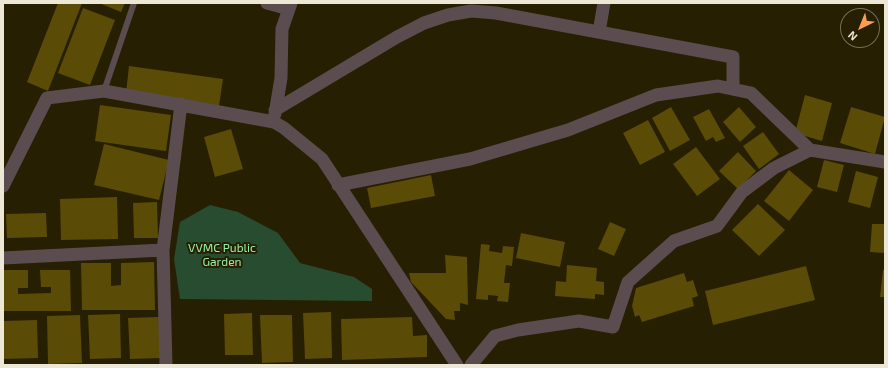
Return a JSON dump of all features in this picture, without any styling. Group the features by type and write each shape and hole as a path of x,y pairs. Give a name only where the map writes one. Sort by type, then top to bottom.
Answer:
{"street":[{"path":"267,3 290,6 282,29 281,78 275,116 284,128 322,160 457,365"},
{"path":"599,32 604,3"},
{"path":"3,186 47,98 104,91 181,104 275,116 397,37 424,23 448,15 471,11 496,13 733,58 733,89"},
{"path":"338,185 470,159 568,130 656,95 718,86 751,93 810,150 885,162"},
{"path":"166,365 163,250 181,104"},
{"path":"471,365 495,336 518,330 579,321 613,327 628,282 674,241 717,226 742,192 774,168 810,150"},
{"path":"3,258 163,250"}],"lane":[{"path":"104,91 134,3"}],"green space":[{"name":"VVMC Public Garden","path":"210,205 238,212 278,233 300,263 354,277 372,289 372,301 180,299 174,259 180,222"}],"building":[{"path":"58,3 82,3 48,91 27,82"},
{"path":"99,3 125,3 121,12"},
{"path":"83,8 115,20 90,85 58,73"},
{"path":"129,66 223,79 219,106 126,93"},
{"path":"805,95 832,103 822,141 795,133"},
{"path":"100,105 171,115 166,151 95,141"},
{"path":"671,107 690,140 670,151 652,118"},
{"path":"739,107 756,127 740,142 723,122"},
{"path":"851,107 885,117 875,154 840,143"},
{"path":"709,109 725,138 716,142 713,137 706,141 693,117"},
{"path":"648,120 665,152 640,165 623,133"},
{"path":"231,129 243,169 215,177 204,137"},
{"path":"763,132 779,154 759,169 743,146"},
{"path":"104,144 169,160 159,200 94,185"},
{"path":"696,147 720,179 697,196 673,164"},
{"path":"738,152 756,171 738,189 719,171"},
{"path":"824,160 844,165 837,192 817,187"},
{"path":"789,170 813,190 789,221 764,201"},
{"path":"856,171 878,177 870,208 848,202"},
{"path":"431,175 435,196 371,208 367,188"},
{"path":"117,197 118,239 61,240 60,199"},
{"path":"157,202 158,238 134,238 133,203"},
{"path":"758,204 785,230 759,256 732,230"},
{"path":"46,213 47,237 7,238 6,214"},
{"path":"610,222 626,229 614,256 598,249"},
{"path":"872,224 885,224 885,253 870,252"},
{"path":"521,233 565,242 560,267 516,258"},
{"path":"481,244 490,245 489,251 502,253 503,246 514,247 512,266 506,265 504,283 510,283 508,302 497,301 498,296 488,295 488,300 476,299"},
{"path":"445,255 467,257 468,305 460,303 460,311 454,311 455,320 446,319 411,282 409,273 446,273"},
{"path":"154,262 155,310 82,310 81,263 111,263 111,286 121,285 121,263"},
{"path":"567,265 597,268 596,281 604,282 604,295 595,294 595,299 555,296 556,281 566,282"},
{"path":"806,266 815,300 713,325 705,291"},
{"path":"3,270 28,270 28,288 18,288 18,294 51,293 51,287 41,287 40,270 70,270 71,311 3,311"},
{"path":"883,270 885,270 885,297 880,297"},
{"path":"684,273 687,282 693,280 698,296 692,298 694,306 642,322 639,315 635,317 632,306 636,288"},
{"path":"331,312 332,358 305,359 303,313"},
{"path":"252,313 253,355 225,355 224,314"},
{"path":"120,314 121,358 90,359 88,315"},
{"path":"80,315 82,363 48,364 47,316"},
{"path":"260,315 292,315 293,362 262,363"},
{"path":"159,317 161,358 130,359 128,318"},
{"path":"412,317 413,336 427,335 427,357 342,360 341,319"},
{"path":"37,320 38,358 3,359 3,321"}]}
